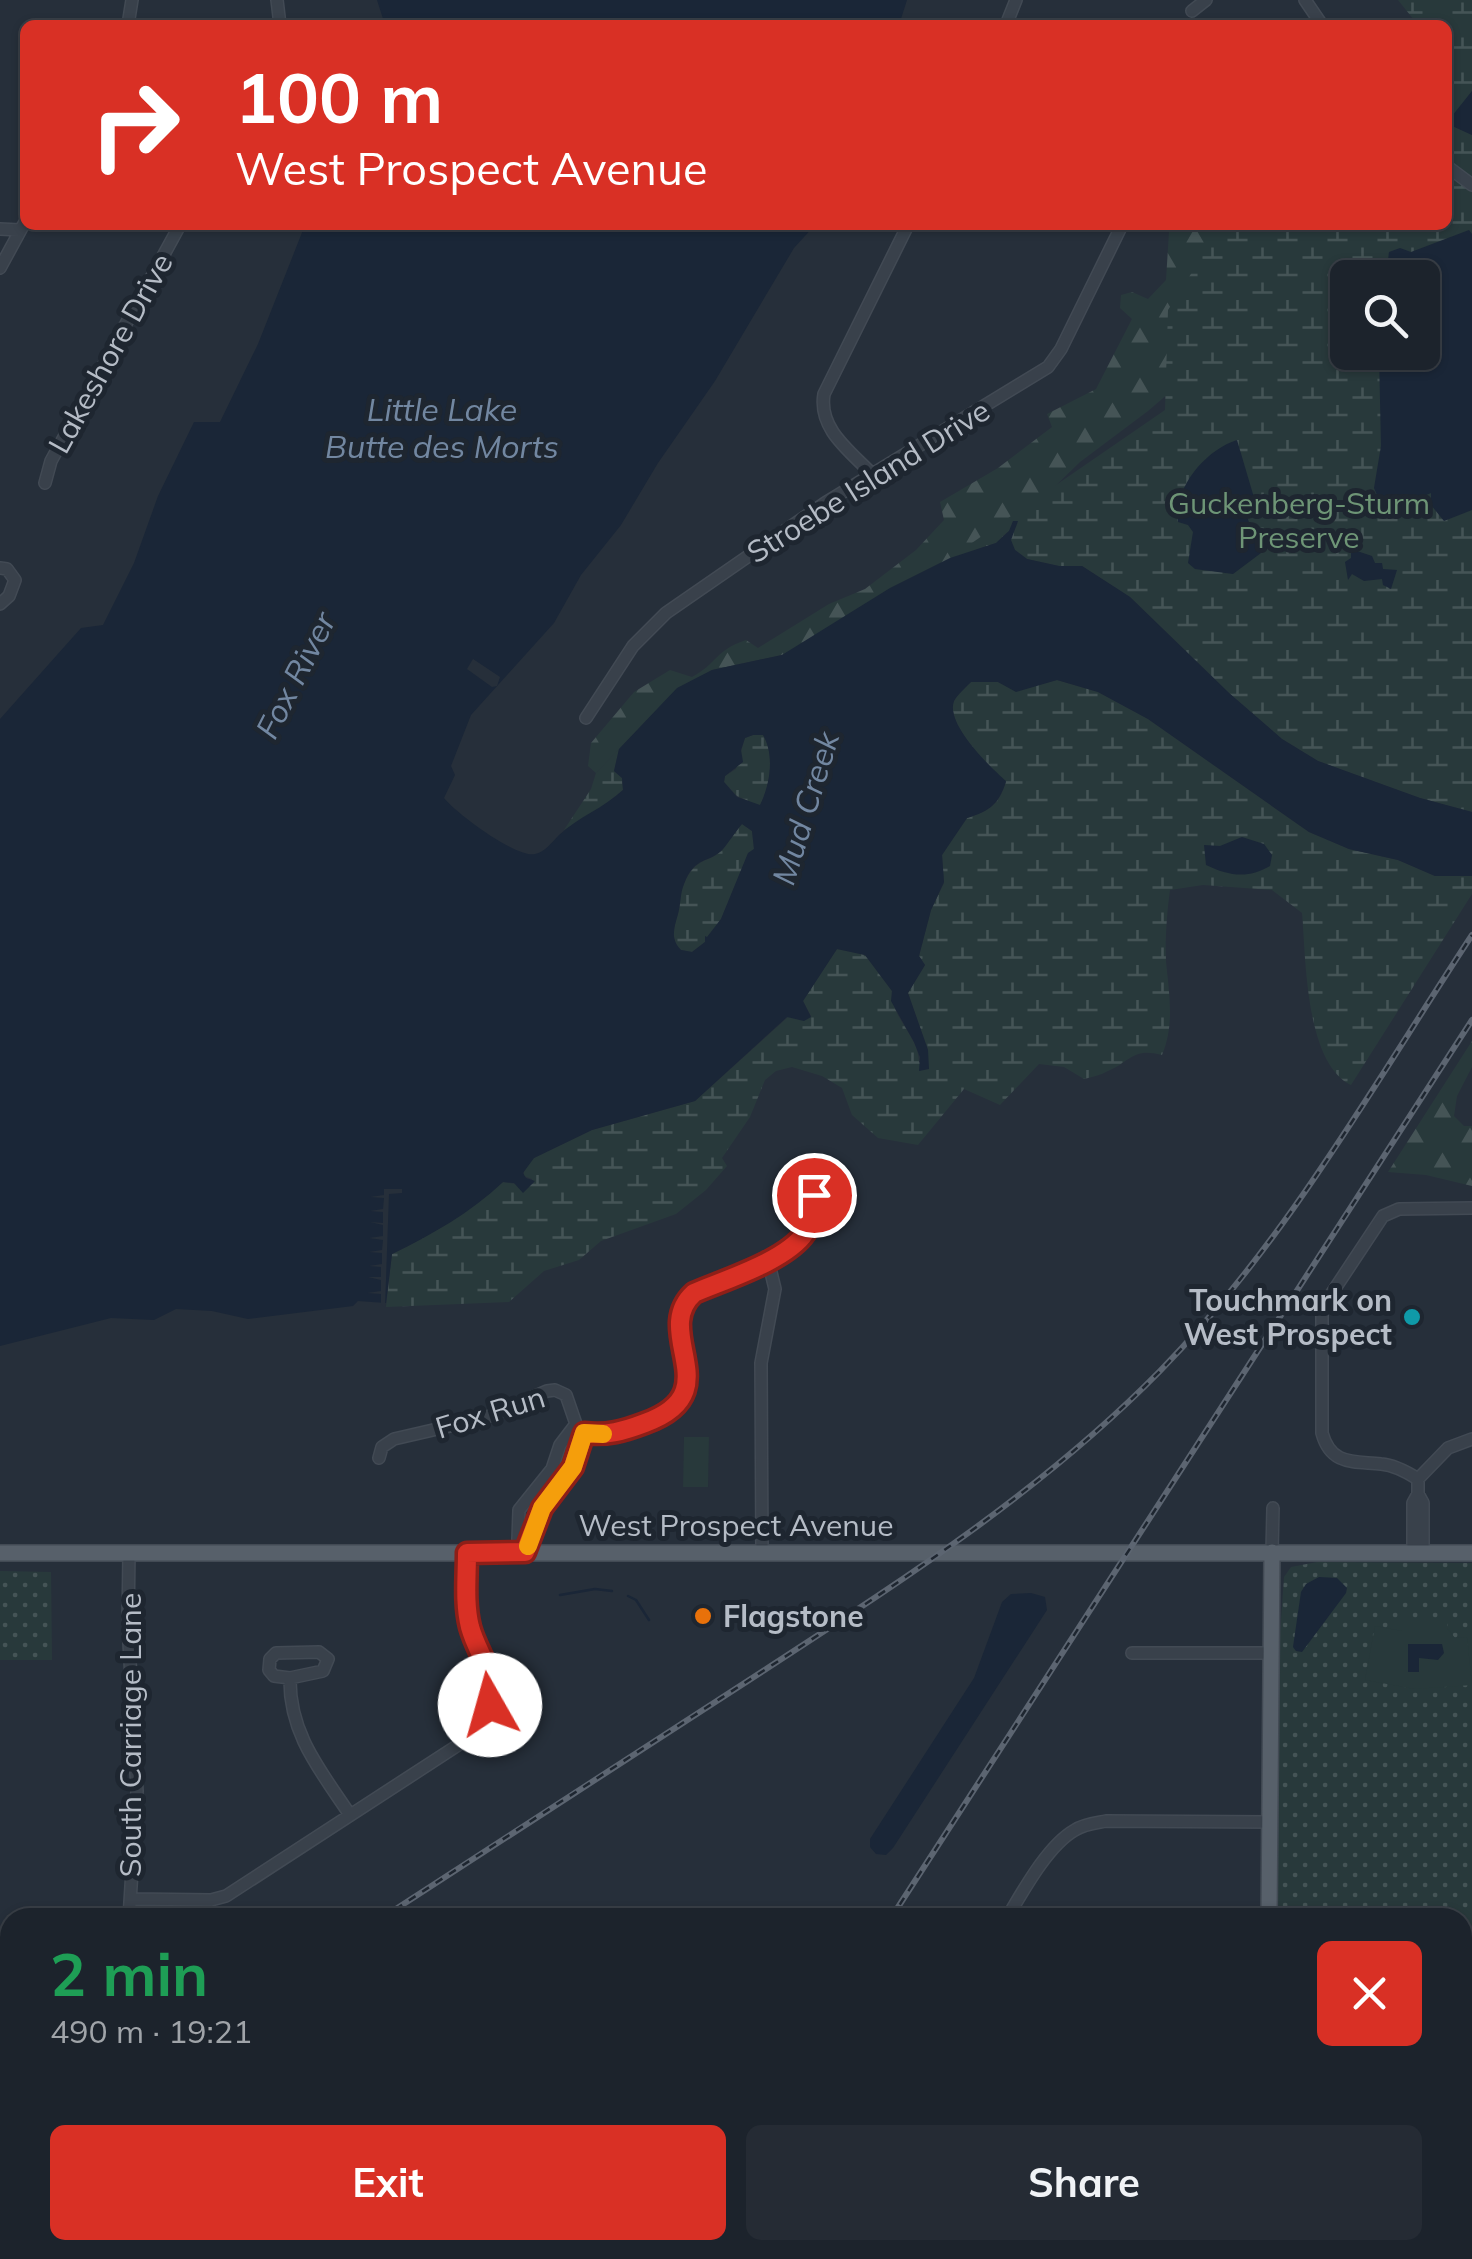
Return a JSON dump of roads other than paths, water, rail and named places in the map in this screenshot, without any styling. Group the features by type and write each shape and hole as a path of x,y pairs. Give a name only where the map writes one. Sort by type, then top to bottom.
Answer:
{"main road":[{"path":"1269,1908 1272,1552"},
{"name":"West Prospect Avenue","path":"0,1553 1472,1553"}],"street":[{"path":"1192,11 1206,0"},
{"path":"0,268 21,230"},
{"name":"Lakeshore Drive","path":"45,483 51,461 177,230"},
{"path":"872,474 830,430 822,406 824,394 906,230"},
{"name":"Stroebe Island Drive","path":"586,718 633,646 654,622 772,538 1048,367 1120,230"},
{"path":"0,568 12,574 12,591 0,604"},
{"path":"762,1552 761,1363 774,1289 768,1260 797,1241 808,1226 816,1165"},
{"path":"1418,1479 1392,1466 1340,1460 1327,1448 1322,1434 1322,1308 1382,1216 1407,1208 1472,1208"},
{"name":"Fox Run","path":"379,1458 382,1447 394,1439 485,1418 547,1391 566,1395 580,1429 622,1432 660,1418 676,1407 688,1381 680,1322 684,1303 694,1293 768,1260"},
{"path":"525,1552 542,1508 573,1467 580,1429"},
{"path":"525,1552 518,1539 519,1510 552,1469 560,1445 580,1429"},
{"path":"1418,1552 1413,1503 1418,1494 1418,1479 1448,1448 1472,1439"},
{"path":"1272,1552 1273,1508"},
{"name":"South Carriage Lane","path":"129,1553 128,1636 137,1791 130,1908"},
{"path":"131,1899 219,1898 469,1738 486,1714 492,1696 491,1676 470,1627 467,1553"},
{"path":"319,1652 327,1656 328,1666 323,1671 290,1678 271,1674 268,1662 272,1656 319,1652"},
{"path":"1132,1653 1270,1653"},
{"path":"290,1678 296,1728 306,1750 350,1815"},
{"path":"1013,1908 1033,1875 1056,1849 1075,1830 1088,1824 1270,1822"}],"water":[{"path":"377,0 907,0 901,20 383,20"},
{"path":"1472,91 1472,135 1452,126 1452,116"},
{"path":"303,230 810,230 794,248 715,381 621,525 581,575 554,623 471,715 451,766 455,775 444,798 501,842 526,853 542,851 566,829 623,790 622,778 614,771 619,749 677,688 712,670 782,655 890,588 950,558 996,543 1013,521 1018,521 1011,540 1015,550 1027,559 1082,566 1130,597 1282,739 1318,761 1420,798 1472,812 1472,876 1435,876 1309,832 1148,719 1098,692 1057,680 1016,692 998,682 971,682 954,701 956,721 971,745 1006,781 997,801 967,818 942,855 944,882 931,910 919,956 925,965 908,993 928,1050 929,1069 919,1071 920,1057 891,1001 892,991 865,955 837,949 803,1001 811,1017 804,1021 787,1017 695,1101 592,1130 534,1158 523,1173 535,1181 523,1193 514,1183 503,1182 450,1222 392,1254 386,1303 358,1301 353,1306 248,1319 176,1309 154,1320 111,1318 0,1346 0,719 81,628 103,625 194,422 220,422 258,344","holes":["763,735 770,761 769,779 760,805 737,797 724,782 725,776 743,762 745,738","742,824 752,831 754,849 748,853 721,919 705,936 705,942 692,952 681,950 675,942 674,929 688,875 697,864 723,849"]},
{"path":"1469,230 1472,234 1472,510 1444,521 1431,505 1431,493 1417,499 1410,512 1401,515 1383,509 1374,488 1381,446 1379,370 1440,370 1440,260 1388,260 1389,252 1400,248 1411,252"},
{"path":"1237,440 1255,501 1246,513 1254,538 1264,543 1261,553 1233,574 1195,569 1188,563 1193,532 1188,525 1178,522 1181,497 1203,462"},
{"path":"1351,549 1372,556 1375,563 1382,563 1383,569 1397,570 1391,589 1383,585 1382,579 1364,581 1352,574 1348,580 1345,562 1351,558"},
{"path":"1242,837 1264,844 1272,855 1270,866 1238,874 1206,865 1204,845 1220,846"},
{"path":"1319,1577 1337,1578 1347,1588 1346,1593 1302,1652 1296,1651 1293,1647 1301,1592"},
{"path":"1011,1594 1045,1597 1047,1610 893,1848 886,1855 876,1854 870,1839 974,1678 1002,1602"},
{"path":"1408,1644 1442,1644 1444,1653 1438,1660 1419,1658 1419,1672 1408,1672"}],"waterway":[{"path":"560,1595 595,1589 612,1591"},
{"path":"628,1596 636,1600 649,1620"}],"railway":[{"path":"397,1908 919,1568 1019,1495 1115,1415 1205,1322 1248,1270 1326,1161 1472,935"},
{"path":"897,1908 1472,1020"}],"place":[{"name":"Touchmark on West Prospect","path":"1412,1317"},
{"name":"Flagstone","path":"703,1616"}],"water label":[{"name":"Little Lake Butte des Morts","path":"442,428"},
{"name":"Fox River","path":"295,675"},
{"name":"Mud Creek","path":"805,808"}],"park label":[{"name":"Guckenberg-Sturm Preserve","path":"1299,520"}]}
